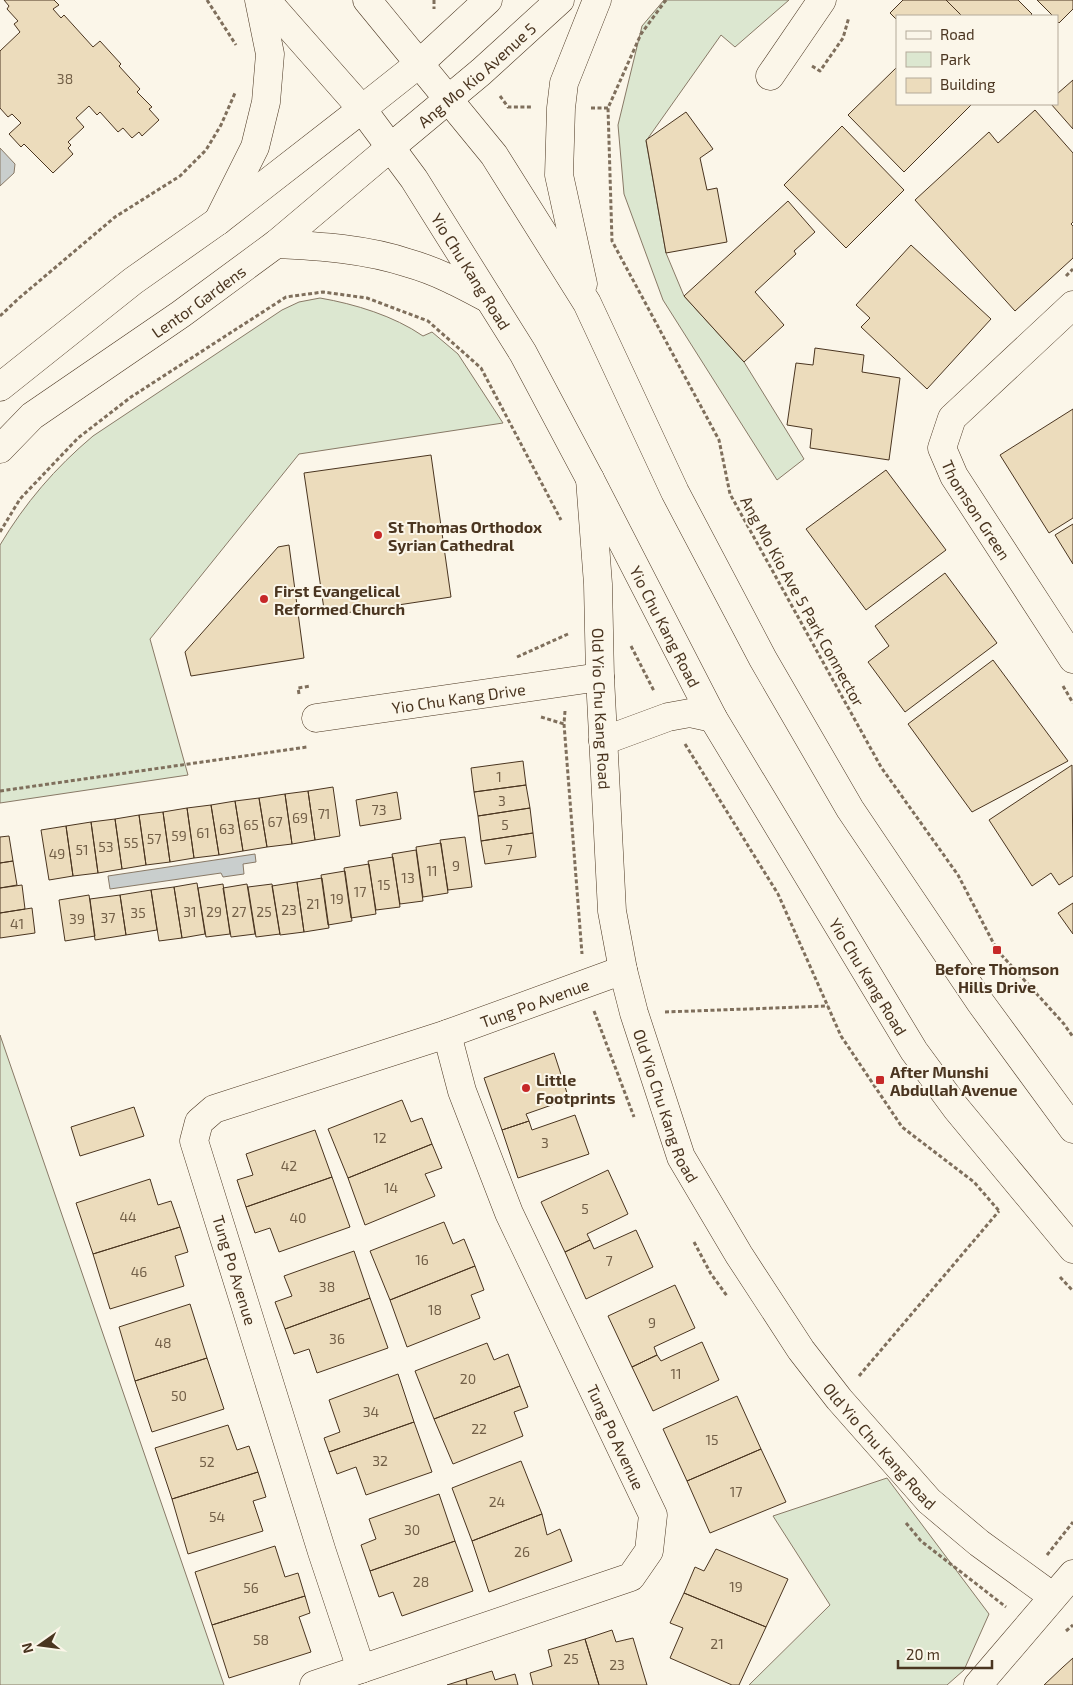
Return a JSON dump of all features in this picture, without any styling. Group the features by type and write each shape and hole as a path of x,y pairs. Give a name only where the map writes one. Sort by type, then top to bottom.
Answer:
{"street":[{"path":"218,221 255,147 266,102 270,54 260,0"},
{"name":"Yio Chu Kang Road","path":"266,0 362,109 414,179 522,353 590,479 713,718 914,1051 956,1108 1073,1249"},
{"path":"367,0 494,155 587,303 675,492 763,659 850,809 980,1002 1073,1129"},
{"path":"0,387 134,281 218,221 420,64 488,0"},
{"name":"Ang Mo Kio Avenue 5","path":"391,147 482,72 560,0"},
{"path":"587,303 558,175 564,83 597,0"},
{"path":"770,76 822,0"},
{"name":"Lentor Gardens","path":"0,449 32,416 181,314 276,244 391,147"},
{"path":"276,244 327,247 408,262 453,280 490,300"},
{"name":"Thomson Green","path":"1073,305 952,418 942,448 954,476 1073,659"},
{"name":"Old Yio Chu Kang Road","path":"590,479 598,584 600,677 612,911 623,970 634,1013 682,1157 739,1255 800,1350 839,1399 929,1501 978,1543 1052,1596"},
{"name":"Yio Chu Kang Drive","path":"316,718 600,677"},
{"path":"603,741 668,717 690,713 713,718"},
{"name":"Tung Po Avenue","path":"361,1669 322,1552 194,1141 199,1122 214,1109 447,1034 623,970"},
{"name":"Tung Po Avenue","path":"314,1685 630,1577 649,1550 653,1515 509,1213 462,1091 447,1034"},
{"path":"978,1685 1052,1596 1073,1574"}],"path":[{"path":"207,0 237,47"},
{"path":"434,0 434,10"},
{"name":"Ang Mo Kio Ave 5 Park Connector","path":"666,0 640,34 608,108 612,241 719,440 730,494 881,767 958,875 997,950 1064,1024 1073,1037"},
{"path":"0,316 115,217 180,176 206,150 221,126 236,88"},
{"path":"0,532 20,499 78,438 131,397 286,297 322,292 367,298 428,321 481,368 566,528"},
{"path":"629,642 668,717 778,894 841,1036 902,1126 974,1182 1006,1218"},
{"path":"538,717 564,724"},
{"path":"0,791 315,746"},
{"path":"634,1013 828,1006"},
{"path":"839,1399 1000,1211"},
{"path":"1060,1277 1073,1291"}],"green space":[{"path":"664,0 789,0 735,47 721,35 646,141 666,253 684,296 744,362 804,459 777,480 663,300 624,194 618,125 642,26"},
{"path":"320,298 374,312 400,322 423,336 432,332 458,354 503,423 299,454 150,639 188,775 0,803 0,545 30,500 53,473 93,436 282,310 299,302"},
{"path":"0,1035 224,1685 0,1685"},
{"path":"887,1478 989,1614 964,1670 947,1685 749,1685 830,1605 773,1516"}],"shaded area":[{"path":"0,148 15,164 14,173 0,186"},
{"path":"255,854 256,862 243,864 244,874 223,877 221,873 110,889 108,876"}],"building":[{"path":"4,0 54,0 59,5 53,9 61,18 64,15 93,47 100,41 121,64 119,66 140,89 137,92 152,107 149,109 159,120 142,136 139,132 132,138 123,128 118,132 100,112 97,115 89,106 76,118 84,127 68,142 71,145 68,148 73,154 53,173 24,144 21,147 9,134 21,123 12,114 8,117 0,108 0,51 20,32 14,24 18,21 7,9 9,6"},
{"path":"903,0 946,0 961,15 896,15 896,19 890,13"},
{"path":"946,0 1018,0 1032,14 1031,15 961,15"},
{"path":"1037,0 1073,0 1073,9 1059,23 1058,15 1052,15"},
{"path":"896,68 896,105 971,105 904,172 848,115"},
{"path":"1073,80 1073,129 1052,105 1058,105 1058,93"},
{"path":"1035,110 1073,153 1073,222 1071,224 1073,226 1073,258 1015,311 915,200 989,132 998,143"},
{"path":"686,112 713,149 700,158 707,190 717,188 727,242 666,253 646,140"},
{"path":"842,126 904,190 846,248 784,185"},
{"path":"788,201 815,232 794,251 796,254 755,292 784,325 744,362 684,296"},
{"path":"911,245 991,319 927,389 861,327 870,318 856,305"},
{"path":"815,348 864,355 862,372 900,378 889,460 810,448 812,429 787,425 796,363 813,365"},
{"path":"1073,409 1073,518 1049,533 1000,455"},
{"name":"St Thomas Orthodox Syrian Cathedral","path":"431,455 451,597 325,616 304,473"},
{"path":"886,470 946,550 866,610 806,529"},
{"path":"1073,524 1073,564 1055,535"},
{"name":"First Evangelical Reformed Church","path":"289,545 304,658 191,676 185,652 278,547"},
{"path":"945,573 997,643 905,712 868,662 889,646 875,626"},
{"path":"993,660 1068,761 972,812 908,724"},
{"path":"523,761 526,785 474,792 471,768"},
{"path":"1072,765 1073,876 1059,885 1051,873 1032,886 989,820"},
{"path":"526,785 530,808 478,816 474,792"},
{"path":"333,787 340,836 315,840 308,791"},
{"path":"308,791 315,840 292,844 285,794"},
{"path":"397,792 401,819 360,826 356,800"},
{"path":"285,794 292,844 267,847 259,798"},
{"path":"259,798 267,847 243,851 235,801"},
{"path":"235,801 243,851 219,855 211,805"},
{"path":"211,805 219,855 194,858 187,808"},
{"path":"187,808 194,858 170,862 163,812"},
{"path":"530,808 533,833 481,841 478,816"},
{"path":"163,812 170,862 146,865 139,815"},
{"path":"139,815 146,865 122,869 115,819"},
{"path":"115,819 122,869 98,873 91,822"},
{"path":"91,822 98,873 73,876 66,826"},
{"path":"66,826 73,876 49,880 41,830"},
{"path":"533,833 536,857 485,864 481,841"},
{"path":"9,836 13,861 0,863 0,837"},
{"path":"465,837 472,887 448,890 440,840"},
{"path":"441,843 448,893 423,897 416,847"},
{"path":"416,850 423,901 400,904 392,854"},
{"path":"393,857 400,907 376,910 368,861"},
{"path":"13,861 17,885 0,888 0,863"},
{"path":"369,864 376,914 351,918 344,868"},
{"path":"345,871 352,921 328,925 321,875"},
{"path":"322,878 329,928 304,932 297,882"},
{"path":"297,882 304,932 280,935 272,886"},
{"path":"197,883 205,934 182,938 174,887"},
{"path":"223,884 230,934 206,937 198,888"},
{"path":"247,884 255,934 231,937 223,888"},
{"path":"272,884 280,934 256,937 248,887"},
{"path":"22,885 25,909 0,913 0,888"},
{"path":"174,887 182,938 159,941 151,890"},
{"path":"151,890 157,930 126,935 120,895"},
{"path":"89,895 95,936 65,941 59,900"},
{"path":"120,895 126,935 95,940 90,899"},
{"path":"1073,903 1073,934 1058,913"},
{"path":"32,908 35,933 0,938 0,913"},
{"name":"Little Footprints","path":"554,1053 569,1099 526,1114 529,1121 502,1130 484,1078"},
{"path":"402,1100 411,1122 422,1118 432,1144 348,1178 328,1129"},
{"path":"134,1107 144,1136 80,1156 71,1127"},
{"path":"575,1115 589,1154 518,1178 502,1130 529,1121 532,1130"},
{"path":"315,1130 332,1177 246,1207 237,1180 253,1175 246,1154"},
{"path":"432,1144 442,1168 425,1174 435,1196 365,1225 348,1178"},
{"path":"608,1170 628,1214 587,1234 590,1240 565,1252 541,1202"},
{"path":"332,1177 350,1227 279,1252 270,1228 255,1233 246,1207"},
{"path":"150,1179 158,1205 171,1201 180,1227 93,1254 76,1203"},
{"path":"444,1222 453,1244 464,1239 475,1266 390,1300 370,1251"},
{"path":"180,1227 188,1252 175,1256 184,1286 110,1309 93,1254"},
{"path":"636,1230 653,1267 586,1299 565,1252 590,1240 594,1249"},
{"path":"354,1251 370,1298 285,1329 275,1302 292,1296 284,1276"},
{"path":"475,1266 484,1290 471,1295 480,1318 407,1347 390,1300"},
{"path":"675,1285 695,1328 654,1347 657,1355 632,1367 608,1316"},
{"path":"370,1298 388,1348 317,1373 309,1349 294,1354 285,1329"},
{"path":"190,1304 207,1358 135,1381 119,1327"},
{"path":"702,1342 719,1380 653,1411 632,1367 657,1355 661,1361"},
{"path":"487,1343 494,1360 508,1354 520,1386 434,1419 415,1371"},
{"path":"207,1358 224,1409 152,1432 135,1381"},
{"path":"398,1374 414,1422 329,1452 324,1438 340,1432 329,1400"},
{"path":"520,1386 528,1407 514,1412 523,1436 453,1464 434,1419"},
{"path":"737,1396 761,1449 687,1481 663,1429"},
{"path":"414,1422 432,1472 366,1495 356,1467 337,1474 329,1452"},
{"path":"228,1425 237,1450 249,1446 258,1472 172,1499 155,1448"},
{"path":"761,1449 786,1502 710,1533 687,1481"},
{"path":"521,1461 542,1514 472,1541 452,1488"},
{"path":"258,1472 266,1497 253,1501 263,1531 188,1554 172,1499"},
{"path":"439,1494 455,1541 370,1571 361,1545 376,1539 369,1519"},
{"path":"542,1514 547,1535 560,1529 572,1561 489,1592 472,1541"},
{"path":"455,1541 473,1591 402,1616 393,1592 379,1597 370,1571"},
{"path":"275,1546 285,1577 298,1573 305,1596 212,1625 195,1572"},
{"path":"716,1549 788,1579 766,1627 684,1593 695,1567 704,1571"},
{"path":"684,1593 766,1627 739,1685 732,1685 670,1658 683,1628 670,1623"},
{"path":"305,1596 310,1613 299,1617 311,1652 229,1678 212,1625"},
{"path":"612,1630 616,1642 633,1638 647,1685 599,1685 585,1639"},
{"path":"585,1639 599,1685 533,1685 530,1673 552,1666 548,1650"},
{"path":"1073,1658 1073,1685 1044,1685 1063,1667"},
{"path":"492,1671 495,1680 515,1674 518,1685 467,1685 466,1679"},
{"path":"466,1679 467,1685 447,1685"}],"place":[{"name":"St Thomas Orthodox Syrian Cathedral","path":"378,535"},
{"name":"First Evangelical Reformed Church","path":"264,599"},
{"name":"Before Thomson Hills Drive","path":"997,950"},
{"name":"After Munshi Abdullah Avenue","path":"880,1080"},
{"name":"Little Footprints","path":"526,1088"}]}
